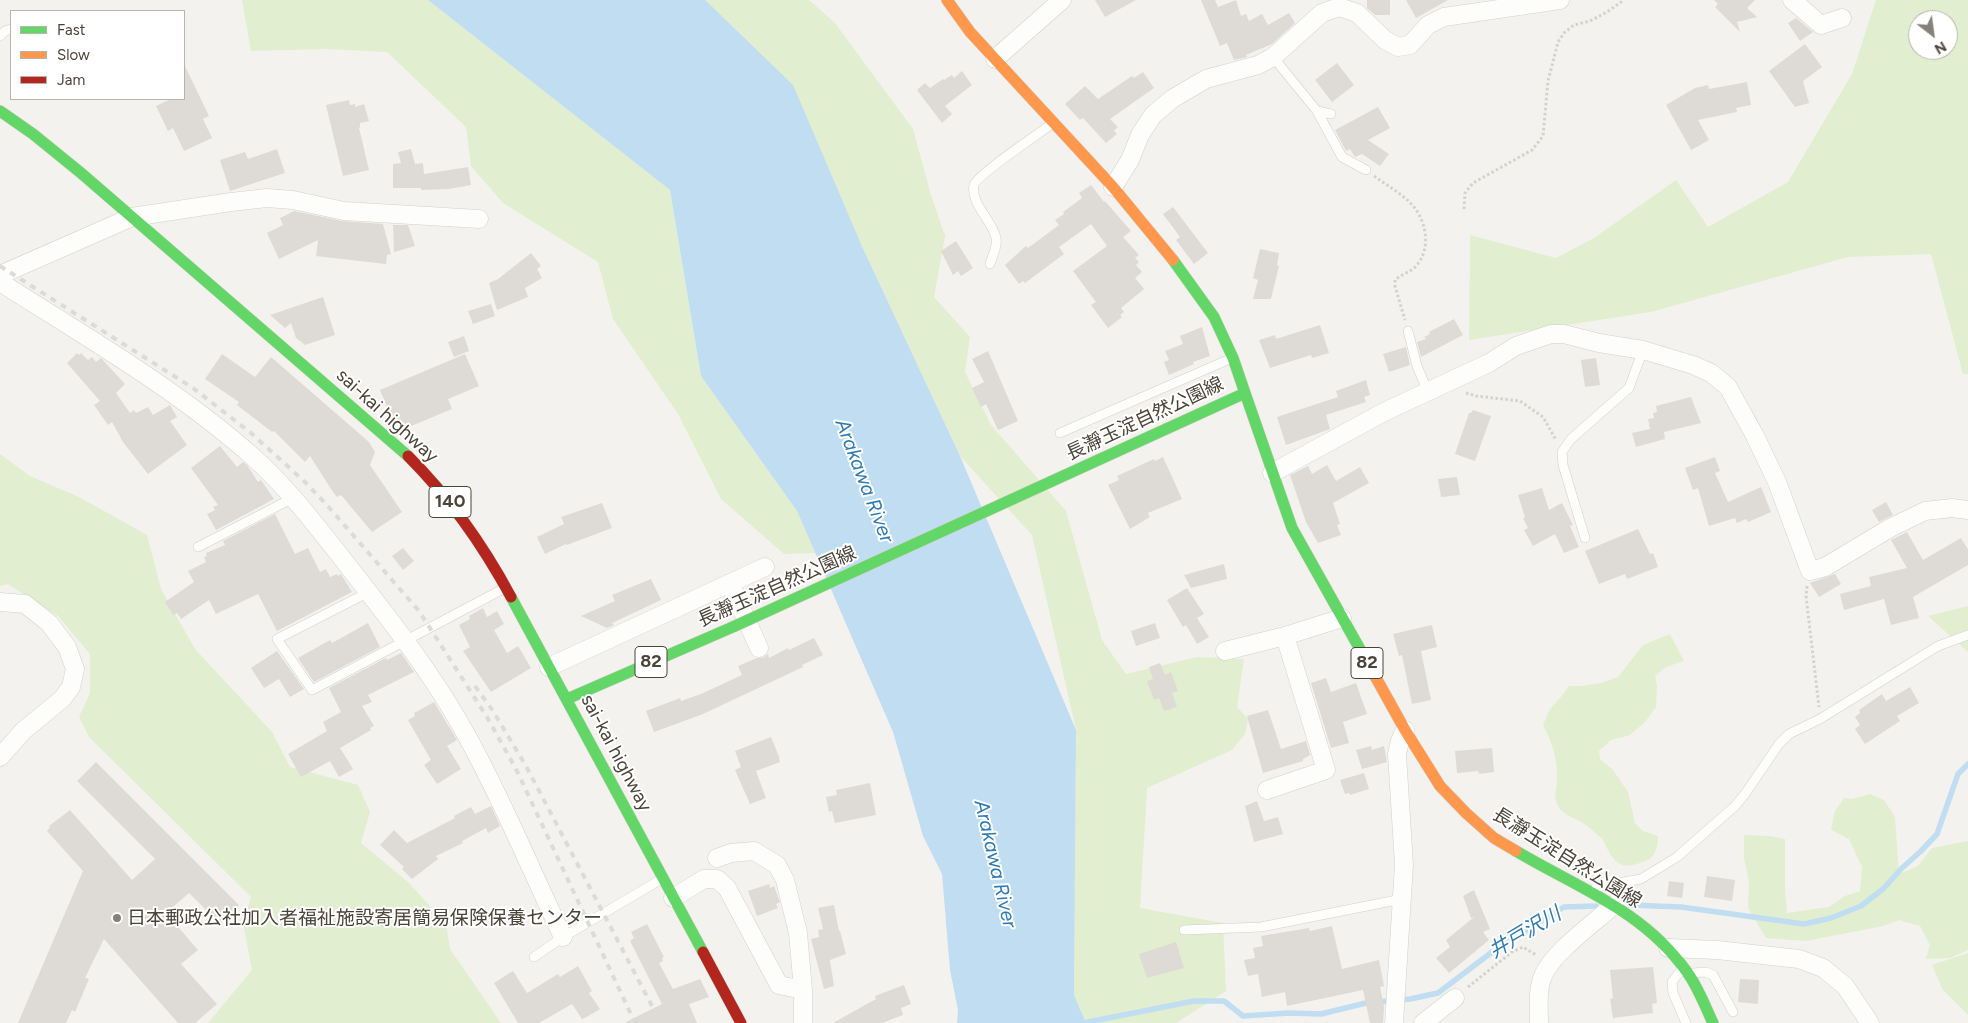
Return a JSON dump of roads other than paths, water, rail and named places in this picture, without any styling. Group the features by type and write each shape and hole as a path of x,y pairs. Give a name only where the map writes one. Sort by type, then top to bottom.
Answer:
{"main road":[{"path":"948,0 970,32 1112,187 1176,263 1214,317 1245,392"},
{"name":"sai-kai highway","path":"0,110 33,134 132,217 404,452 450,500 472,530 506,588 741,1023"},
{"name":"長瀞玉淀自然公園線","path":"567,699 735,626 1245,392 1292,528 1405,730 1440,786 1494,838 1546,869 1588,889 1649,929 1686,970 1713,1023"}],"street":[{"path":"995,59 1062,0"},
{"path":"1112,187 1130,160 1140,135 1153,115 1166,104 1206,79 1258,64 1273,57 1322,13 1339,7 1357,13 1385,40 1398,47 1410,45 1428,25 1444,17 1560,0"},
{"path":"1792,0 1821,25 1842,18"},
{"path":"0,275 132,217 267,198 294,200 344,211 478,219"},
{"path":"0,282 155,381 252,456 293,498 369,592 406,642 431,677 463,729 562,937"},
{"path":"1272,473 1384,412 1489,363 1516,346 1551,334 1564,334 1599,343 1642,350 1693,365 1711,373 1728,387 1755,436 1777,482 1810,571 1825,566 1925,510 1952,508 1968,510"},
{"path":"549,667 765,567"},
{"path":"730,584 759,648"},
{"path":"0,602 25,604 49,623 66,647 74,669 72,687 62,699 23,731 0,756"},
{"path":"1225,651 1285,636 1342,618"},
{"path":"1267,790 1326,770 1285,636"},
{"path":"1394,1023 1404,865 1397,754 1405,730"},
{"path":"717,858 731,853 754,851 777,865 785,880 798,932 803,990 803,1023"},
{"path":"673,898 704,879 717,879 727,888 779,985 803,990"},
{"path":"1539,1023 1539,997 1542,978 1549,964 1614,905"},
{"path":"1668,948 1717,950 1799,959 1823,968 1845,986 1870,1023"},
{"path":"1433,1019 1455,998"}],"lane":[{"path":"1273,57 1317,111 1342,157 1366,170"},
{"path":"1317,111 1331,114"},
{"path":"990,264 996,247 996,238 977,202 974,186 993,167 1054,123"},
{"path":"1408,331 1417,366 1435,388"},
{"path":"1585,538 1563,465 1562,452 1571,439 1629,388 1642,350"},
{"path":"1060,433 1232,358"},
{"path":"198,547 293,498"},
{"path":"369,592 277,639 312,690 506,588"},
{"path":"1588,889 1641,879 1677,857 1735,806 1779,744 1790,734 1820,719 1938,646 1968,635"},
{"path":"534,957 562,937 663,878"},
{"path":"1184,930 1261,927 1402,899"},
{"path":"1686,1023 1672,992 1672,982 1686,970 1706,972 1713,975 1733,1012"}],"water":[{"name":"Arakawa River","path":"428,0 705,0 793,85 860,242 960,456 1076,730 1074,995 1086,1023 957,1023 958,1010 950,970 942,874 923,836 893,732 797,511 701,376 670,190"}],"waterway":[{"name":"井戸沢川","path":"1630,905 1681,907 1804,924 1831,918 1861,906 1883,889 1937,834 1958,774 1968,764"},
{"name":"井戸沢川","path":"1083,1023 1194,1001 1224,1001 1243,1016 1289,1013 1321,1014 1366,1003 1410,999 1438,993 1492,952 1564,907 1596,906"}],"railway":[{"path":"0,266 193,388 251,433 305,482 326,504 419,611 487,717 517,771 635,1023"},
{"path":"475,686 493,711 526,766 661,1023"}],"place":[{"name":"日本郵政公社加入者福祉施設寄居簡易保険保養センター","path":"117,918"}]}
